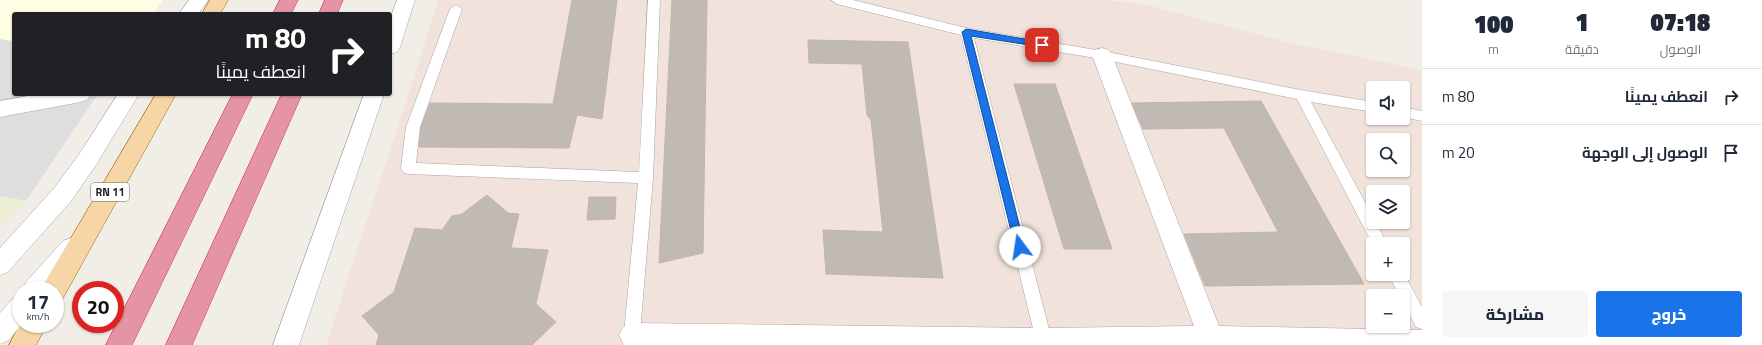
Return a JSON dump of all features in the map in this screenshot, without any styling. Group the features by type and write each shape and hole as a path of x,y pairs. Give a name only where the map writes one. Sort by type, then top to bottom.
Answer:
{"highway":[{"path":"283,12 289,0"},
{"path":"329,12 334,0"},
{"path":"119,345 242,96"},
{"path":"179,345 291,96"}],"main road":[{"path":"212,12 219,0"},
{"name":"RN 11","path":"59,281 165,96"},
{"path":"22,345 29,333"}],"street":[{"path":"190,12 199,0"},
{"path":"392,41 406,0"},
{"path":"1102,55 1211,338"},
{"path":"0,109 70,96"},
{"path":"0,265 76,176 128,96"},
{"path":"286,345 373,96"},
{"path":"43,281 94,220"},
{"path":"0,332 12,318"},
{"path":"631,340 1044,342 1211,338 1422,342"}],"lane":[{"path":"631,340 646,178 654,0"},
{"path":"837,0 966,32 1102,55 1301,95 1366,106"},
{"path":"456,9 413,127 408,168 646,178"},
{"path":"966,32 1044,342"},
{"path":"1301,95 1376,237"},
{"path":"1410,113 1422,116"},
{"path":"1400,281 1422,322"}],"shaded area":[{"path":"0,0 163,0 154,12 12,12 12,41 0,39"},
{"path":"439,0 1107,0 1143,4 1291,43 1422,70 1422,345 326,345"},
{"path":"0,39 12,41 12,96 97,96 26,201 0,196"},
{"path":"0,196 26,201 0,227"}],"building":[{"path":"572,0 617,0 602,119 577,115 569,148 419,147 421,127 430,103 553,104"},
{"path":"672,0 707,0 703,253 659,263"},
{"path":"808,40 908,42 943,278 826,274 823,230 883,232 871,120 867,115 862,64 809,63"},
{"path":"1014,84 1055,84 1112,249 1064,249"},
{"path":"1261,101 1364,284 1205,286 1184,234 1278,232 1224,128 1143,129 1132,103"},
{"path":"487,195 508,213 519,214 511,248 548,250 536,304 556,322 532,345 376,345 379,335 362,316 394,292 415,228 442,230 452,216 462,214"},
{"path":"589,197 616,197 615,219 587,220"}],"route":[{"path":"1020,247 966,32 1042,45"}]}
